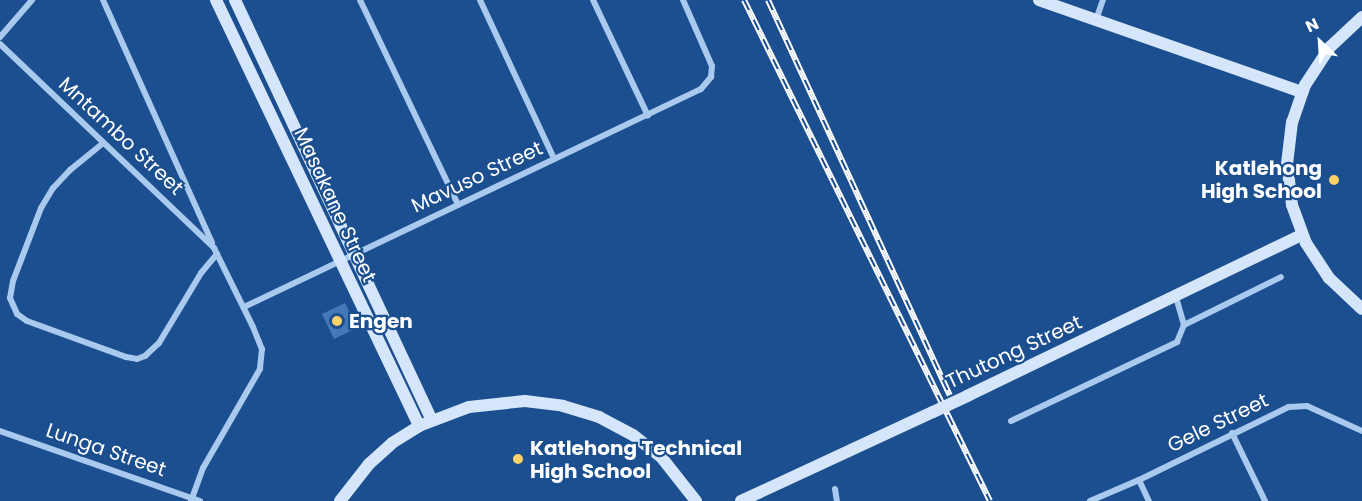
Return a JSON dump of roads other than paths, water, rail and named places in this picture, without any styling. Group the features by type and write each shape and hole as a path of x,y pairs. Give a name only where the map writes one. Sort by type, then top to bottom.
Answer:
{"street":[{"path":"0,38 32,0"},
{"path":"103,0 215,251 244,307 262,350 261,369 203,468 191,500"},
{"name":"Masakane Street","path":"216,0 419,426"},
{"name":"Masakane Street","path":"235,0 432,420"},
{"path":"360,0 458,205"},
{"path":"480,0 554,159"},
{"path":"593,0 648,116"},
{"name":"Mavuso Street","path":"244,307 701,89 711,77 712,66 683,0"},
{"path":"1039,0 1302,92"},
{"path":"1096,20 1103,0"},
{"path":"1362,17 1325,53 1302,92 1292,122 1287,164 1290,195 1302,235 1329,278 1362,309"},
{"name":"Mntambo Street","path":"0,44 215,251"},
{"path":"102,144 70,170 53,188 41,208 13,281 10,298 17,314 27,321 137,359 145,356 159,344 215,251"},
{"name":"Thutong Street","path":"741,501 1176,297 1302,235"},
{"path":"1184,325 1281,277"},
{"path":"1011,421 1171,346 1181,337 1184,325 1176,297"},
{"path":"340,501 369,464 392,443 419,426 487,404 525,401 563,406 599,417 633,435 662,458 696,501"},
{"name":"Gele Street","path":"1090,501 1139,480 1232,433 1298,405 1324,413 1362,431"},
{"name":"Lunga Street","path":"0,431 191,500 200,501"},
{"path":"1232,433 1265,501"},
{"path":"1139,480 1149,501"},
{"path":"835,489 837,501"}],"railway":[{"path":"744,0 990,501"},
{"path":"768,0 950,395"}],"place":[{"name":"Katlehong High School","path":"1334,180"},
{"name":"Engen","path":"337,321"},
{"name":"Katlehong Technical High School","path":"518,459"}]}
